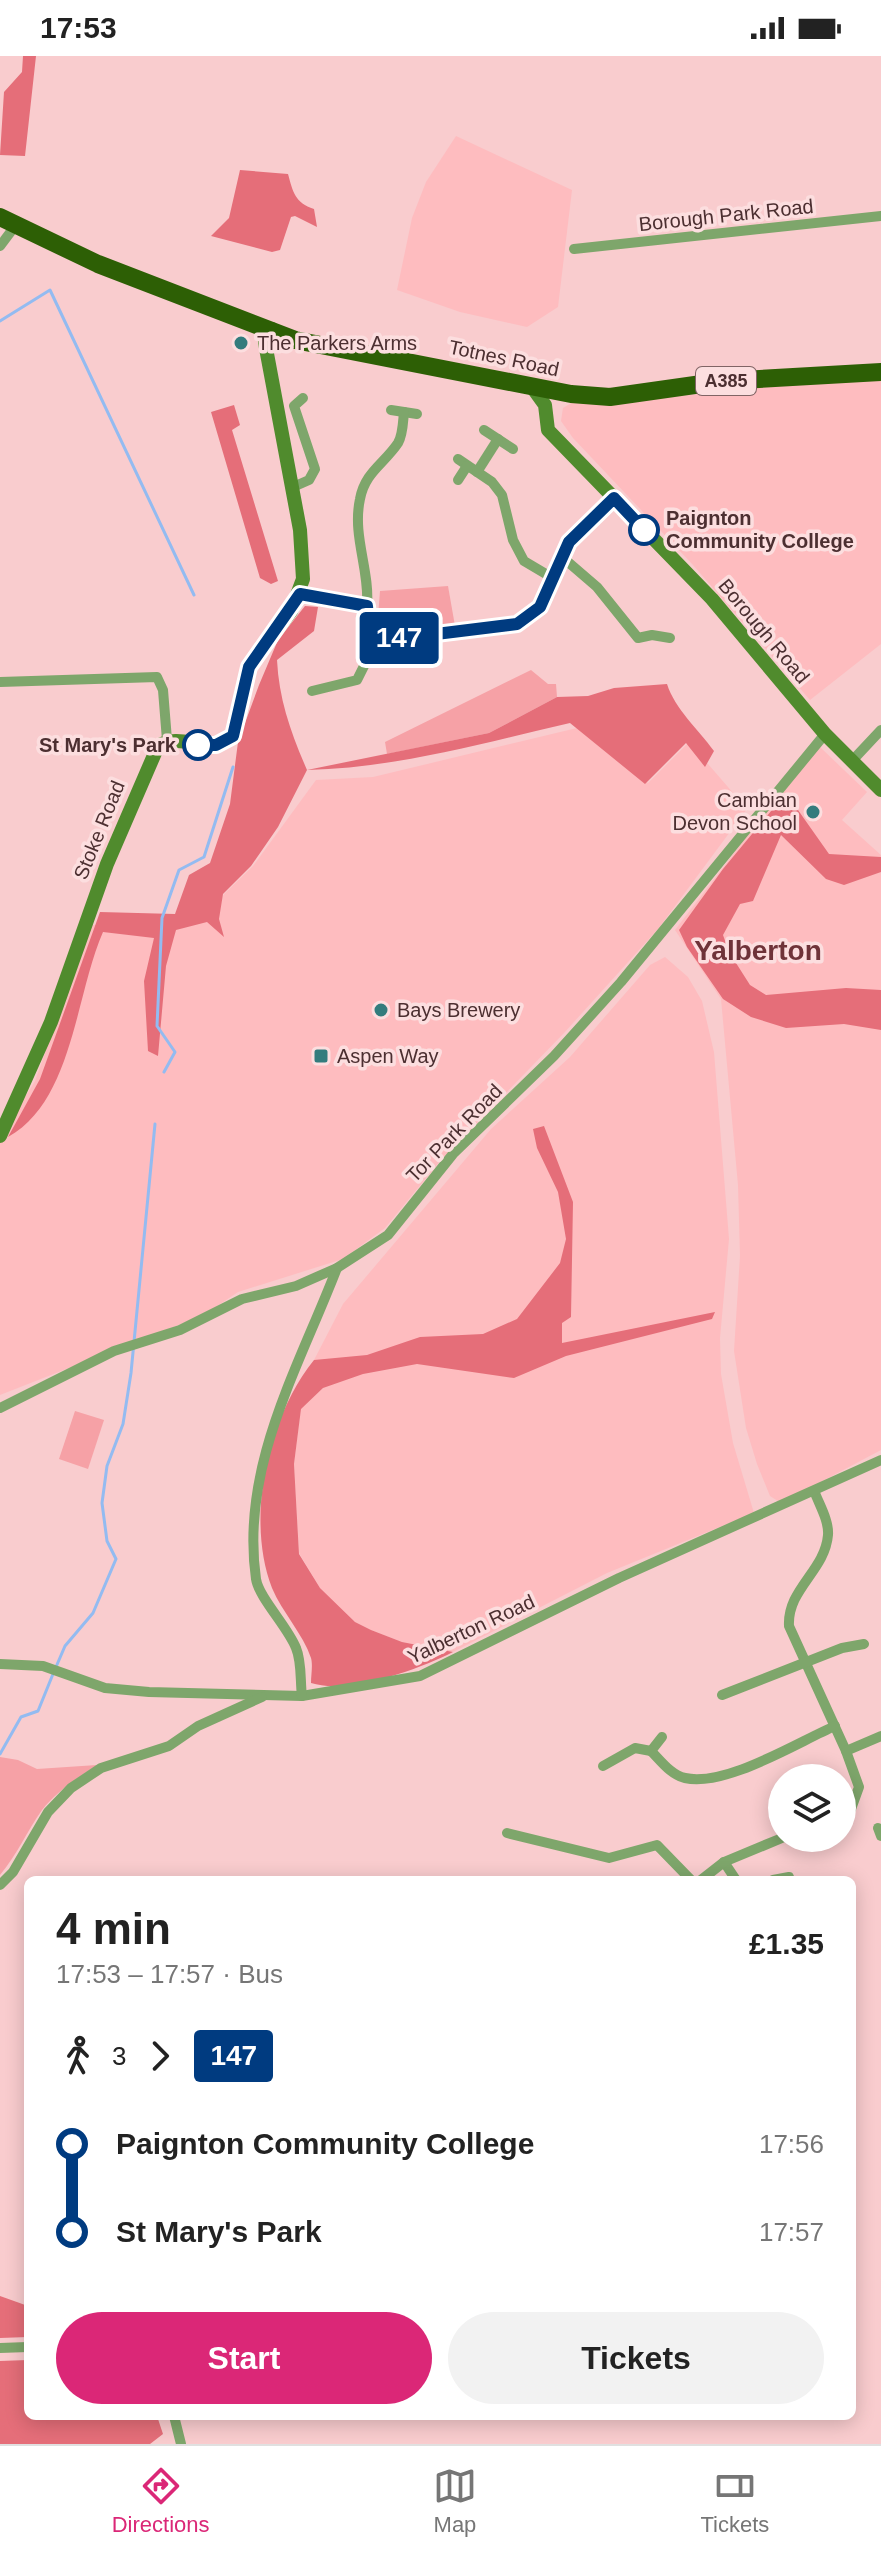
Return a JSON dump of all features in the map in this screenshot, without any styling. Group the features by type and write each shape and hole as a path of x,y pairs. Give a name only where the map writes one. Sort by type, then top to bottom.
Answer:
{"highway":[{"name":"Totnes Road","path":"7,221 98,264 318,346 418,362 571,394 610,397 723,381 881,372"}],"street":[{"name":"Borough Park Road","path":"574,249 881,216"},
{"path":"0,246 7,221"},
{"path":"0,682 157,677 163,690 167,740 216,745 233,736 249,667 300,594 303,560 293,487 265,343 272,329"},
{"name":"Borough Road","path":"532,387 545,408 548,430 712,599 825,734 881,790"},
{"path":"545,408 555,399 571,394"},
{"path":"293,487 309,480 315,469 294,406 303,398"},
{"path":"391,410 417,414"},
{"path":"312,691 357,680 366,662 370,637 367,575 358,529 359,500 373,469 400,441 404,412"},
{"path":"484,430 513,449"},
{"path":"458,480 468,466 498,439"},
{"path":"468,466 502,495 513,540 524,561 551,577"},
{"path":"370,637 428,635 517,624 540,607 569,542 614,498"},
{"path":"561,556 597,587 638,638 652,635 670,638"},
{"path":"300,594 367,606"},
{"path":"851,762 881,730"},
{"name":"Tor Park Road","path":"0,1408 124,1348 180,1330 242,1299 296,1286 337,1268 388,1235 453,1154 554,1056 658,939 825,734"},
{"name":"Stoke Road","path":"0,1136 51,1022 137,787 158,746 167,740"},
{"path":"302,1696 296,1648 256,1583 253,1520 259,1468 288,1385 337,1268"},
{"name":"Yalberton Road","path":"0,1664 43,1666 105,1688 149,1692 302,1696 420,1676 619,1578 815,1493 881,1460"},
{"path":"815,1493 829,1533 824,1550 793,1597 788,1611 789,1626 851,1764"},
{"path":"722,1695 803,1663 864,1644"},
{"path":"0,1885 13,1872 48,1812 71,1788 101,1768 169,1746 198,1726 266,1695"},
{"path":"603,1766 635,1748 651,1751 673,1773 684,1778 711,1779 835,1726"},
{"path":"846,1751 881,1736"},
{"path":"651,1751 662,1737"},
{"path":"507,1833 609,1858 657,1845 687,1876"},
{"path":"706,1876 724,1862 768,1844"},
{"path":"724,1862 733,1876"},
{"path":"0,2348 24,2347"},
{"path":"175,2420 181,2444"}],"shaded area":[{"path":"23,56 36,56 25,156 0,155 4,92 22,72"},
{"path":"456,136 572,190 558,307 527,327 460,312 397,290 412,218 426,182"},
{"path":"240,170 288,174 299,200 314,209 317,227 291,217 280,250 272,252 211,236 229,218"},
{"path":"881,379 881,644 810,700 693,565 573,438 561,421 563,408 573,402 624,402 801,383"},
{"path":"234,405 240,425 232,430 278,581 271,584 260,578 211,412"},
{"path":"448,586 455,626 377,629 380,591"},
{"path":"305,606 318,607 314,631 277,660 287,716 307,770 278,827 251,866 223,894 219,919 224,937 207,922 176,930 166,966 158,1056 148,1051 144,981 154,938 103,932 59,1073 46,1099 30,1120 8,1137 40,1079 100,912 175,914 189,875 210,863 230,804 238,742 259,685 278,640"},
{"path":"531,670 548,684 556,684 557,697 489,733 387,754 385,742"},
{"path":"667,684 681,710 714,751 705,767 686,743 645,784 570,723 406,760 307,770 489,733 557,697 588,696 614,688"},
{"path":"577,728 648,783 689,742 747,809 658,929 564,1033 441,1160 385,1228 343,1259 238,1292 204,1315 0,1395 0,1138 35,1081 91,925 188,923 215,911 224,894 253,866 316,780 373,777"},
{"path":"820,747 867,792 842,820 881,855 881,1450 781,1503 770,1496 757,1464 746,1428 734,1351 740,1256 738,1185 721,999 675,930"},
{"path":"786,793 829,854 881,857 881,872 844,885 826,879 781,835 753,901 740,904 723,935 729,952 750,985 766,995 846,988 881,990 881,1030 844,1024 786,1028 751,1017 723,999 679,930 723,869"},
{"path":"665,957 688,977 702,1001 714,1052 729,1239 720,1338 721,1374 733,1443 754,1513 607,1573 453,1652 402,1642 371,1630 355,1622 320,1588 299,1553 294,1464 301,1408 323,1388 314,1360 343,1304 491,1129 570,1057 650,965"},
{"path":"544,1126 573,1202 571,1317 562,1323 562,1343 715,1312 712,1319 566,1356 514,1378 417,1364 363,1374 323,1388 301,1409 294,1464 299,1554 320,1588 355,1622 402,1642 453,1652 422,1666 363,1683 326,1686 311,1683 311,1658 272,1588 264,1560 261,1531 261,1500 266,1469 284,1410 314,1360 367,1355 420,1337 483,1334 517,1319 560,1263 566,1239 558,1192 537,1148 533,1129"},
{"path":"75,1411 104,1420 88,1469 59,1459"},
{"path":"0,1757 18,1760 37,1769 97,1765 48,1803 0,1875"},
{"path":"0,2296 24,2305 24,2337 0,2338"},
{"path":"24,2360 24,2420 158,2420 163,2434 150,2444 0,2444 0,2361"}],"waterway":[{"path":"0,321 50,290 194,595"},
{"path":"164,1072 175,1052 157,1026 162,918 179,870 204,857 233,767"},
{"path":"56,1667 65,1646 93,1613 116,1559 107,1541 102,1503 107,1466 123,1424 131,1373 155,1124"},
{"path":"0,1754 21,1717 38,1711 53,1674"}],"bus line":[{"name":"147","path":"198,745 216,745 233,736 249,667 300,594 367,606 367,630 370,637 378,639 492,629 517,624 540,607 569,542 614,498 644,530"}],"place":[{"name":"The Parkers Arms","path":"241,343"},
{"name":"Paignton Community College","path":"644,530"},
{"name":"St Mary's Park","path":"198,745"},
{"name":"Cambian Devon School","path":"813,812"},
{"name":"Bays Brewery","path":"381,1010"},
{"name":"Aspen Way","path":"321,1056"}],"district":[{"name":"Yalberton","path":"758,950"}]}
